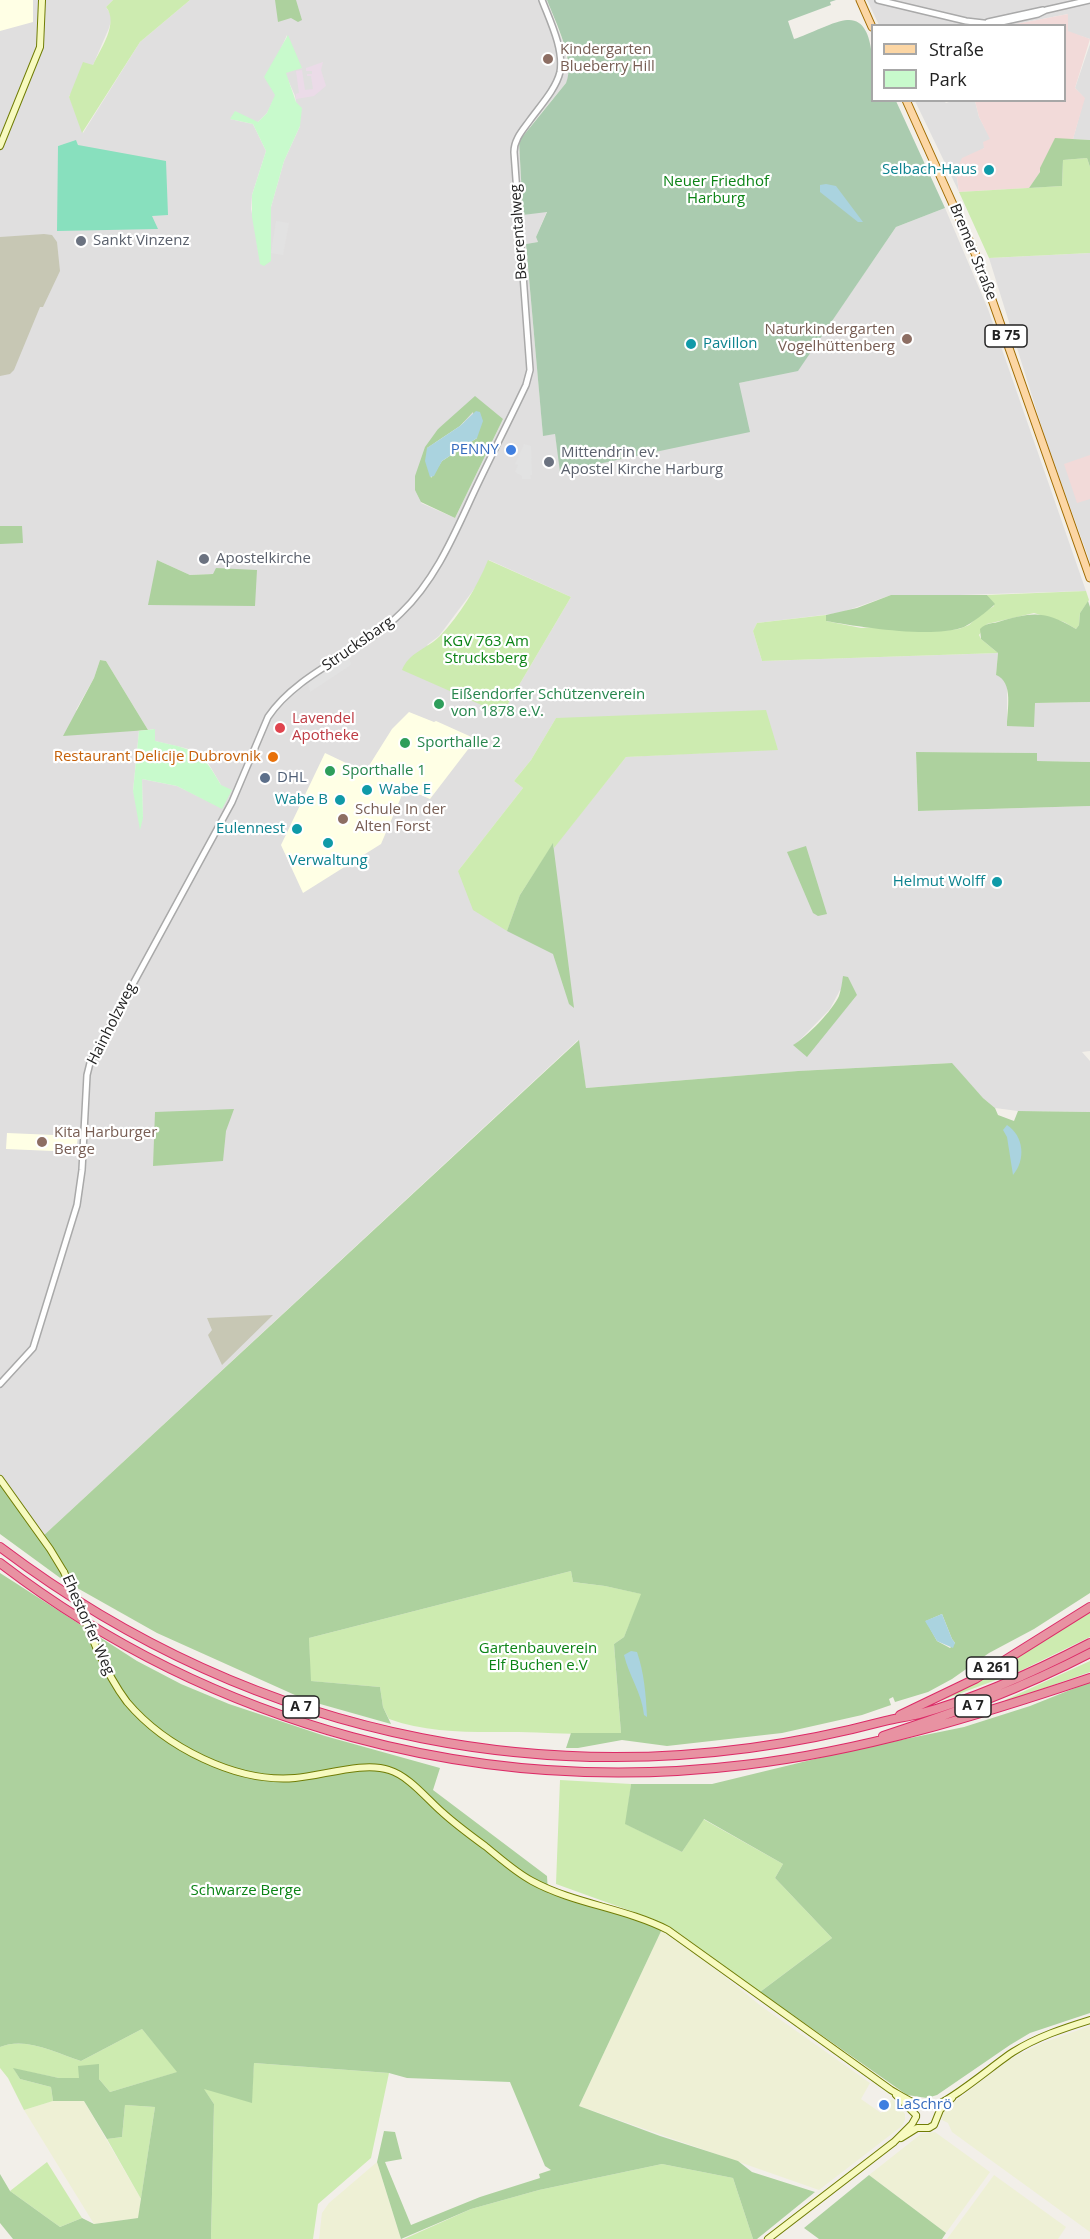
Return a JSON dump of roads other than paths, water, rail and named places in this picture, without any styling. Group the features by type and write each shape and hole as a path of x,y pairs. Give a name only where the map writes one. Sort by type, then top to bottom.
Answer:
{"highway":[{"name":"A 7","path":"0,1547 88,1608 196,1665 275,1698 319,1713 417,1738 533,1754 580,1757 649,1756 769,1746 852,1730 917,1714 977,1694 1023,1676 1090,1643"},
{"name":"A 7","path":"0,1563 95,1627 190,1678 291,1718 342,1735 412,1753 526,1769 623,1774 745,1765 851,1746 981,1703 1049,1674 1090,1653"},
{"name":"A 261","path":"890,1720 975,1679 1037,1638 1090,1607"},
{"name":"A 261","path":"851,1746 900,1737 964,1720 1090,1678"}],"main road":[{"path":"0,146 40,47 42,0"},
{"path":"860,0 872,24"},
{"name":"Bremer Straße","path":"907,102 986,280 1090,578"},
{"name":"Ehestorfer Weg","path":"0,1479 64,1572 112,1680 141,1717 173,1742 212,1762 241,1773 278,1778 298,1778 369,1767 390,1770 401,1776 446,1816 530,1880 550,1889 635,1916 668,1930 891,2090"},
{"path":"891,2090 923,2106 932,2106 954,2095 1027,2044 1090,2020"},
{"path":"891,2090 916,2116 918,2123 923,2127"},
{"path":"768,2239 894,2142 916,2128 929,2128 934,2125 941,2109 954,2095"},
{"path":"894,2142 911,2125 923,2106"},
{"path":"932,2106 937,2110 938,2115"}],"street":[{"name":"Beerentalweg","path":"484,471 526,385 530,370 514,147 515,140 545,99 560,73 560,58 542,0"},
{"path":"878,0 962,21 984,23 1090,0"},
{"name":"Strucksbarg","path":"271,712 291,692 388,625 410,604 436,569 484,471"},
{"name":"Hainholzweg","path":"0,1384 33,1348 77,1205 82,1170 87,1076 90,1063 232,802 271,712"}],"water":[{"path":"820,185 836,186 863,222 858,222 820,192"},
{"path":"476,411 480,412 483,421 477,438 442,461 434,476 430,477 425,461 427,448 460,426"},
{"path":"1007,1125 1017,1135 1021,1148 1020,1162 1013,1175 1007,1137 1003,1130"},
{"path":"942,1614 955,1643 953,1648 937,1641 925,1621"},
{"path":"631,1651 637,1652 641,1668 647,1717 644,1715 641,1699 624,1655"}],"place":[{"name":"Kindergarten Blueberry Hill","path":"548,59"},
{"name":"Selbach-Haus","path":"989,170"},
{"name":"Sankt Vinzenz","path":"81,241"},
{"name":"Naturkindergarten Vogelhüttenberg","path":"907,339"},
{"name":"Pavillon","path":"691,344"},
{"name":"PENNY","path":"511,450"},
{"name":"Mittendrin ev. Apostel Kirche Harburg","path":"549,462"},
{"name":"Apostelkirche","path":"204,559"},
{"name":"Eißendorfer Schützenverein von 1878 e.V.","path":"439,704"},
{"name":"Lavendel Apotheke","path":"280,728"},
{"name":"Sporthalle 2","path":"405,743"},
{"name":"Restaurant Delicije Dubrovnik","path":"273,757"},
{"name":"Sporthalle 1","path":"330,771"},
{"name":"DHL","path":"265,778"},
{"name":"Wabe E","path":"367,790"},
{"name":"Wabe B","path":"340,800"},
{"name":"Schule In der Alten Forst","path":"343,819"},
{"name":"Eulennest","path":"297,829"},
{"name":"Verwaltung","path":"328,843"},
{"name":"Helmut Wolff","path":"997,882"},
{"name":"Kita Harburger Berge","path":"42,1142"},
{"name":"LaSchrö","path":"884,2105"}],"park label":[{"name":"Neuer Friedhof Harburg","path":"716,190"},
{"name":"KGV 763 Am Strucksberg","path":"486,650"},
{"name":"Gartenbauverein Elf Buchen e.V","path":"538,1658"},
{"name":"Schwarze Berge","path":"246,1891"}]}
